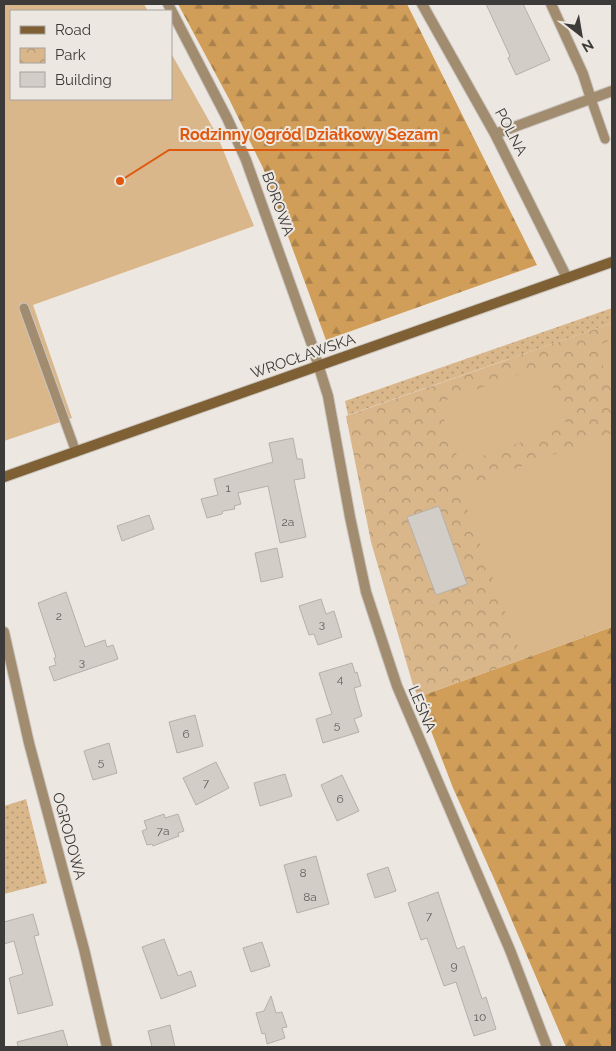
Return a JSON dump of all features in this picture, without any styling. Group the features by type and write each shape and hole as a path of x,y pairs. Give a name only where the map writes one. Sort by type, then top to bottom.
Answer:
{"street":[{"name":"POLNA","path":"422,4 495,134 568,278"},
{"path":"551,4 583,74 591,99"},
{"name":"BOROWA","path":"172,12 227,118 246,160 319,367"},
{"path":"495,134 612,91"},
{"name":"WROCŁAWSKA","path":"4,477 612,262"},
{"name":"LEŚNA","path":"319,367 328,396 366,592 396,686 510,950 547,1047"},
{"name":"OGRODOWA","path":"4,632 29,743 84,948 108,1047"}],"lane":[{"path":"591,99 605,139"},
{"path":"24,308 76,452"}],"green space":[{"path":"4,4 144,4 147,10 10,10 10,100 172,100 172,55 217,135 254,226 33,305 72,418 4,441"},
{"path":"178,4 407,4 537,265 326,340 263,168 229,99"},
{"path":"612,308 612,323 348,415 345,401"},
{"path":"612,323 612,627 418,697 371,542 346,416"},
{"path":"612,340 612,391 596,346"},
{"path":"545,365 567,426 460,464 438,403"},
{"path":"612,433 612,625 522,658 460,489"},
{"path":"612,627 612,1047 566,1047 453,788 418,697"},
{"path":"26,799 47,883 4,894 4,806"}],"building":[{"path":"486,4 523,4 550,60 516,75 508,58 510,56"},
{"path":"293,438 297,459 302,459 305,478 294,480 306,537 280,543 268,486 238,493 241,504 234,506 235,509 223,511 222,514 207,518 201,499 218,495 214,479 273,462 269,443"},
{"path":"439,506 467,584 436,595 407,517"},
{"path":"149,515 154,529 122,541 117,526"},
{"path":"277,548 283,577 261,582 255,553"},
{"path":"66,592 85,647 105,640 107,647 113,645 118,659 54,681 49,667 56,665 54,658 56,657 38,603"},
{"path":"321,599 326,614 334,611 342,637 318,645 314,634 309,635 299,606"},
{"path":"352,663 361,686 354,688 362,716 354,719 359,732 323,743 316,719 332,714 319,673"},
{"path":"195,715 203,746 177,753 169,722"},
{"path":"109,743 117,773 93,780 84,751"},
{"path":"216,762 229,788 196,805 183,778"},
{"path":"285,774 292,796 260,806 254,783"},
{"path":"342,775 359,811 337,821 321,785"},
{"path":"164,814 165,818 178,814 184,831 178,833 179,836 153,846 152,844 147,845 142,831 147,829 144,821"},
{"path":"316,856 329,904 297,913 284,865"},
{"path":"388,867 396,891 375,898 367,874"},
{"path":"438,892 457,949 464,946 482,999 486,997 496,1029 474,1036 456,982 444,986 427,938 421,940 408,903"},
{"path":"33,914 39,935 34,936 53,1005 18,1014 9,978 23,974 14,941 4,944 4,922"},
{"path":"164,939 178,976 191,971 196,986 161,999 142,947"},
{"path":"262,942 270,966 251,972 243,948"},
{"path":"271,996 276,1013 282,1012 287,1027 282,1028 285,1038 267,1044 265,1033 262,1034 256,1013 264,1011"},
{"path":"170,1025 175,1047 152,1047 148,1031"},
{"path":"63,1030 68,1047 18,1047 17,1042"}],"place":[{"name":"Rodzinny Ogród Działkowy Sezam","path":"120,181"}]}
